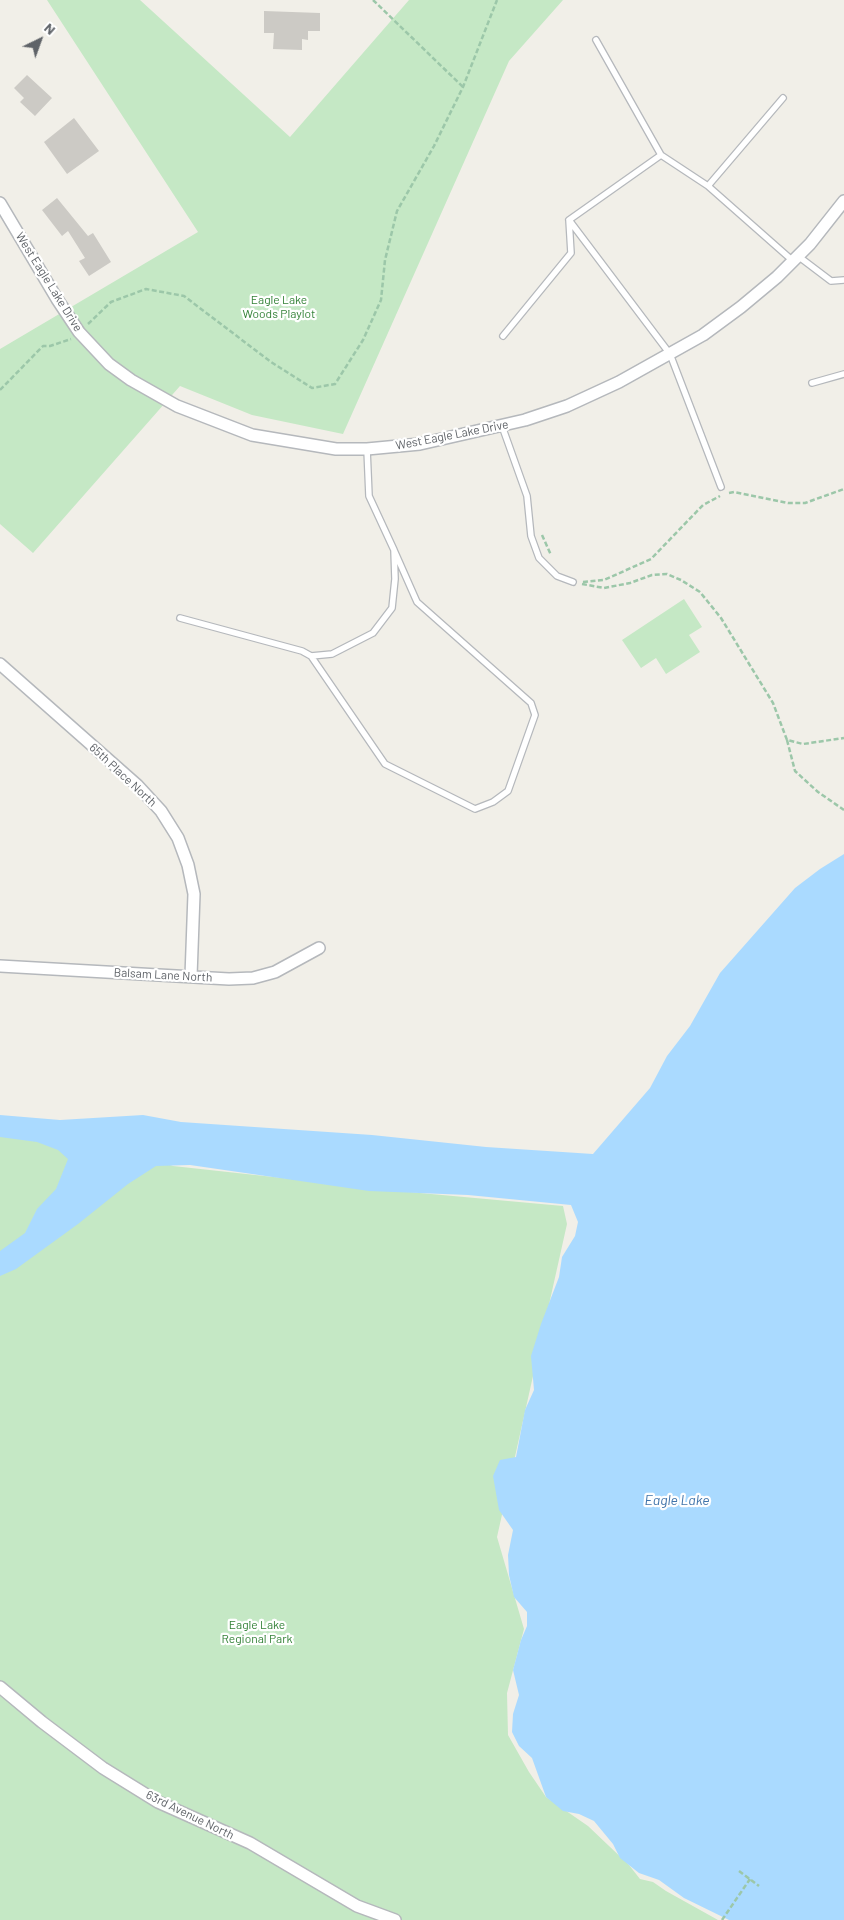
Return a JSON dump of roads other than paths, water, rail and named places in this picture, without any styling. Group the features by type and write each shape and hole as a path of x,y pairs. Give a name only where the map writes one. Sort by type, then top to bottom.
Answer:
{"street":[{"name":"West Eagle Lake Drive","path":"0,203 57,300 79,332 109,364 131,380 177,406 252,435 336,449 367,449 420,444 525,420 567,406 619,382 703,335 741,307 810,244 844,200"},
{"name":"65th Place North","path":"0,664 137,785 161,810 178,838 188,865 194,894 191,976"},
{"name":"Balsam Lane North","path":"0,966 229,979 253,978 275,972 319,948"},
{"name":"63rd Avenue North","path":"0,1687 102,1768 158,1802 250,1843 357,1906 395,1920"}],"lane":[{"path":"596,40 661,155 708,186 796,258 831,281 844,280"},
{"path":"708,186 783,98"},
{"path":"569,220 661,155"},
{"path":"503,336 571,253 569,220"},
{"path":"569,220 670,354 721,487"},
{"path":"812,383 844,374"},
{"path":"502,426 527,496 531,536 539,558 557,576 573,582"},
{"path":"180,618 302,651 311,656 385,764 476,809 493,802 508,791 535,715 531,703 417,602 369,496 367,449"},
{"path":"311,656 332,654 373,633 392,608 396,579 394,550"}],"water":[{"name":"Eagle Lake","path":"844,854 844,1920 729,1920 684,1898 659,1880 639,1873 620,1858 613,1844 594,1821 579,1814 563,1811 546,1797 532,1758 519,1746 512,1732 513,1714 519,1695 513,1670 527,1626 527,1612 514,1597 509,1575 508,1555 513,1530 499,1510 493,1476 500,1460 516,1457 525,1410 534,1390 531,1356 559,1277 562,1257 575,1236 578,1222 571,1205 468,1195 369,1191 190,1165 156,1166 128,1184 78,1224 16,1269 0,1276 0,1251 25,1233 37,1209 56,1189 68,1159 58,1150 37,1142 0,1137 0,1115 60,1120 143,1115 181,1122 372,1135 486,1147 593,1154 650,1088 667,1056 690,1026 720,973 795,888"}],"park label":[{"name":"Eagle Lake Woods Playlot","path":"279,307"},
{"name":"Eagle Lake Regional Park","path":"257,1632"}]}
